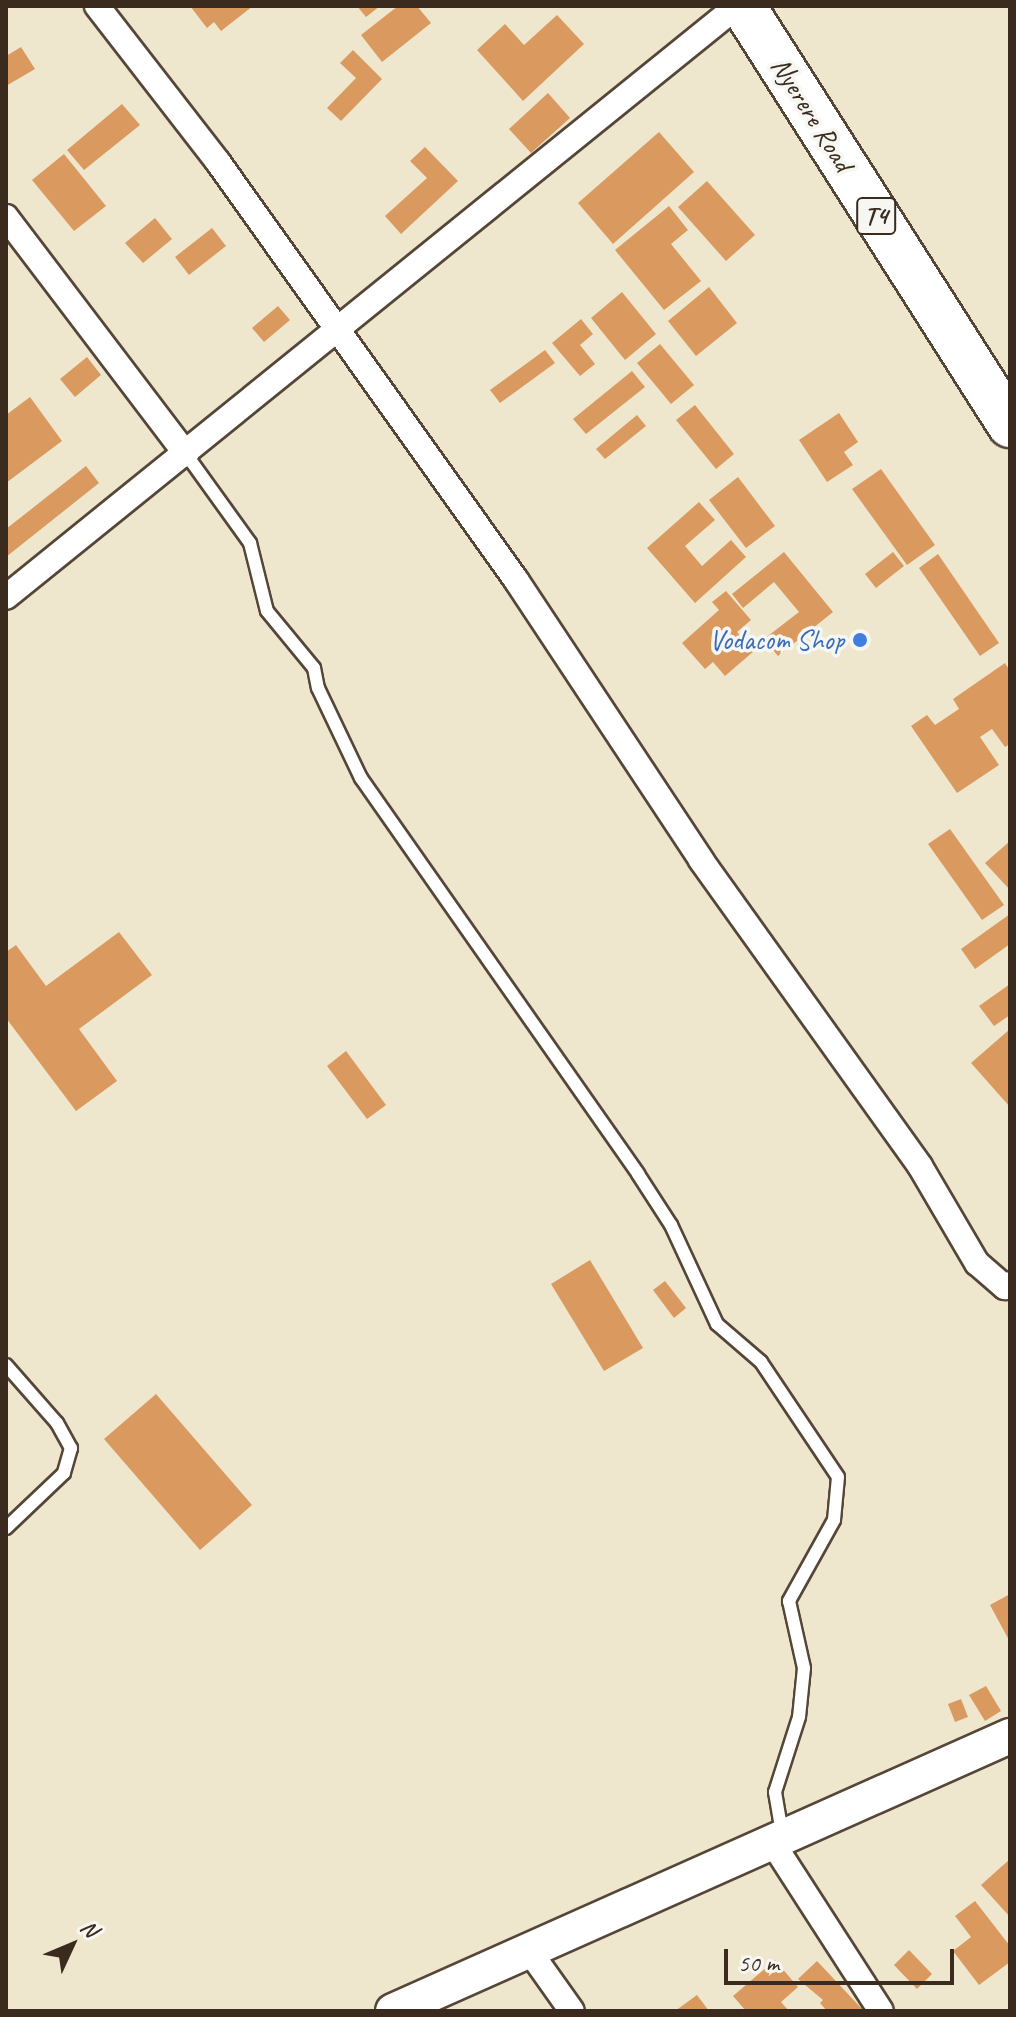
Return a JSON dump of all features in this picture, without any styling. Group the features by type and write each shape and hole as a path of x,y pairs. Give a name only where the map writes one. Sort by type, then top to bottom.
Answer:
{"highway":[{"name":"Nyerere Road","path":"740,6 1010,425"}],"street":[{"path":"97,6 338,326 516,580 701,860 920,1166 977,1263 991,1278 1010,1284"},
{"path":"6,597 186,454 338,326 740,6"},
{"path":"6,217 186,454"},
{"path":"393,2011 778,1843 1010,1736"},
{"path":"778,1843 881,2011"},
{"path":"530,1952 572,2011"}],"lane":[{"path":"186,454 250,543 267,611 314,668 318,688 361,778 638,1174 671,1225 717,1324 761,1362 838,1477 834,1520 789,1601 804,1668 799,1717 775,1792 778,1843"},
{"path":"6,1365 57,1423 71,1448 64,1473 6,1528"}],"building":[{"path":"190,6 253,6 221,31 214,22 207,28"},
{"path":"357,6 380,6 366,17"},
{"path":"398,6 417,6 431,23 382,62 361,35"},
{"path":"557,15 584,44 523,101 477,50 505,24 524,45"},
{"path":"21,47 35,69 6,86 6,56"},
{"path":"353,50 382,79 341,121 327,108 356,78 340,63"},
{"path":"548,93 570,118 531,153 509,129"},
{"path":"122,104 140,125 84,170 67,150"},
{"path":"659,132 694,172 613,244 578,203"},
{"path":"425,147 458,181 401,234 385,216 427,178 410,161"},
{"path":"64,154 106,206 74,231 32,180"},
{"path":"707,181 755,235 726,261 678,207"},
{"path":"669,206 688,230 671,244 701,281 664,310 615,250"},
{"path":"155,218 172,239 143,263 125,243"},
{"path":"212,228 226,246 189,275 175,257"},
{"path":"709,287 737,323 696,356 668,321"},
{"path":"622,292 656,334 625,360 591,318"},
{"path":"278,306 290,320 264,342 252,328"},
{"path":"581,319 593,334 580,345 595,364 580,376 552,343"},
{"path":"660,344 694,385 671,404 637,363"},
{"path":"545,350 555,363 500,403 490,390"},
{"path":"87,357 101,375 75,397 60,379"},
{"path":"632,371 645,387 586,434 573,419"},
{"path":"30,397 62,441 6,483 6,415"},
{"path":"695,405 734,454 716,469 676,420"},
{"path":"839,413 858,442 844,452 853,465 827,482 799,440"},
{"path":"637,415 646,426 605,459 596,449"},
{"path":"86,466 99,483 6,557 6,529"},
{"path":"881,469 935,545 907,565 852,489"},
{"path":"738,477 775,526 746,548 709,500"},
{"path":"699,502 715,520 685,546 702,566 731,540 746,557 695,603 647,548"},
{"path":"784,552 833,612 778,656 764,639 799,612 774,582 743,608 732,594"},
{"path":"893,552 904,566 876,588 865,574"},
{"path":"938,554 999,643 980,656 919,568"},
{"path":"726,591 751,620 737,632 754,651 725,676 713,662 705,669 682,643 719,610 712,602"},
{"path":"1005,663 1010,671 1010,744 1005,747 992,729 980,737 999,765 957,793 911,726 927,715 935,725 959,709 953,699"},
{"path":"950,829 1004,905 982,920 928,844"},
{"path":"1010,841 1010,890 985,863"},
{"path":"1010,914 1010,944 975,969 961,949"},
{"path":"119,932 152,975 79,1029 117,1081 76,1111 6,1018 6,952 16,945 46,986"},
{"path":"1010,984 1010,1015 994,1026 979,1006"},
{"path":"1010,1029 1010,1107 971,1063"},
{"path":"346,1051 386,1105 367,1119 327,1066"},
{"path":"590,1260 643,1348 604,1371 551,1284"},
{"path":"665,1281 686,1308 674,1318 653,1290"},
{"path":"156,1394 252,1505 200,1550 104,1439"},
{"path":"1010,1594 1010,1642 990,1605"},
{"path":"986,1686 1001,1711 985,1721 969,1695"},
{"path":"961,1699 968,1717 955,1722 948,1704"},
{"path":"1010,1859 1010,1917 981,1885"},
{"path":"975,1901 1010,1946 1010,1962 979,1985 953,1951 971,1937 955,1916"},
{"path":"909,1950 932,1974 917,1989 894,1965"},
{"path":"775,1960 798,1987 781,2002 789,2011 746,2011 733,1996"},
{"path":"817,1961 864,2011 827,2011 820,2003 823,2000 798,1979"},
{"path":"697,1995 709,2011 675,2011"}],"place":[{"name":"Vodacom Shop","path":"860,640"}]}
